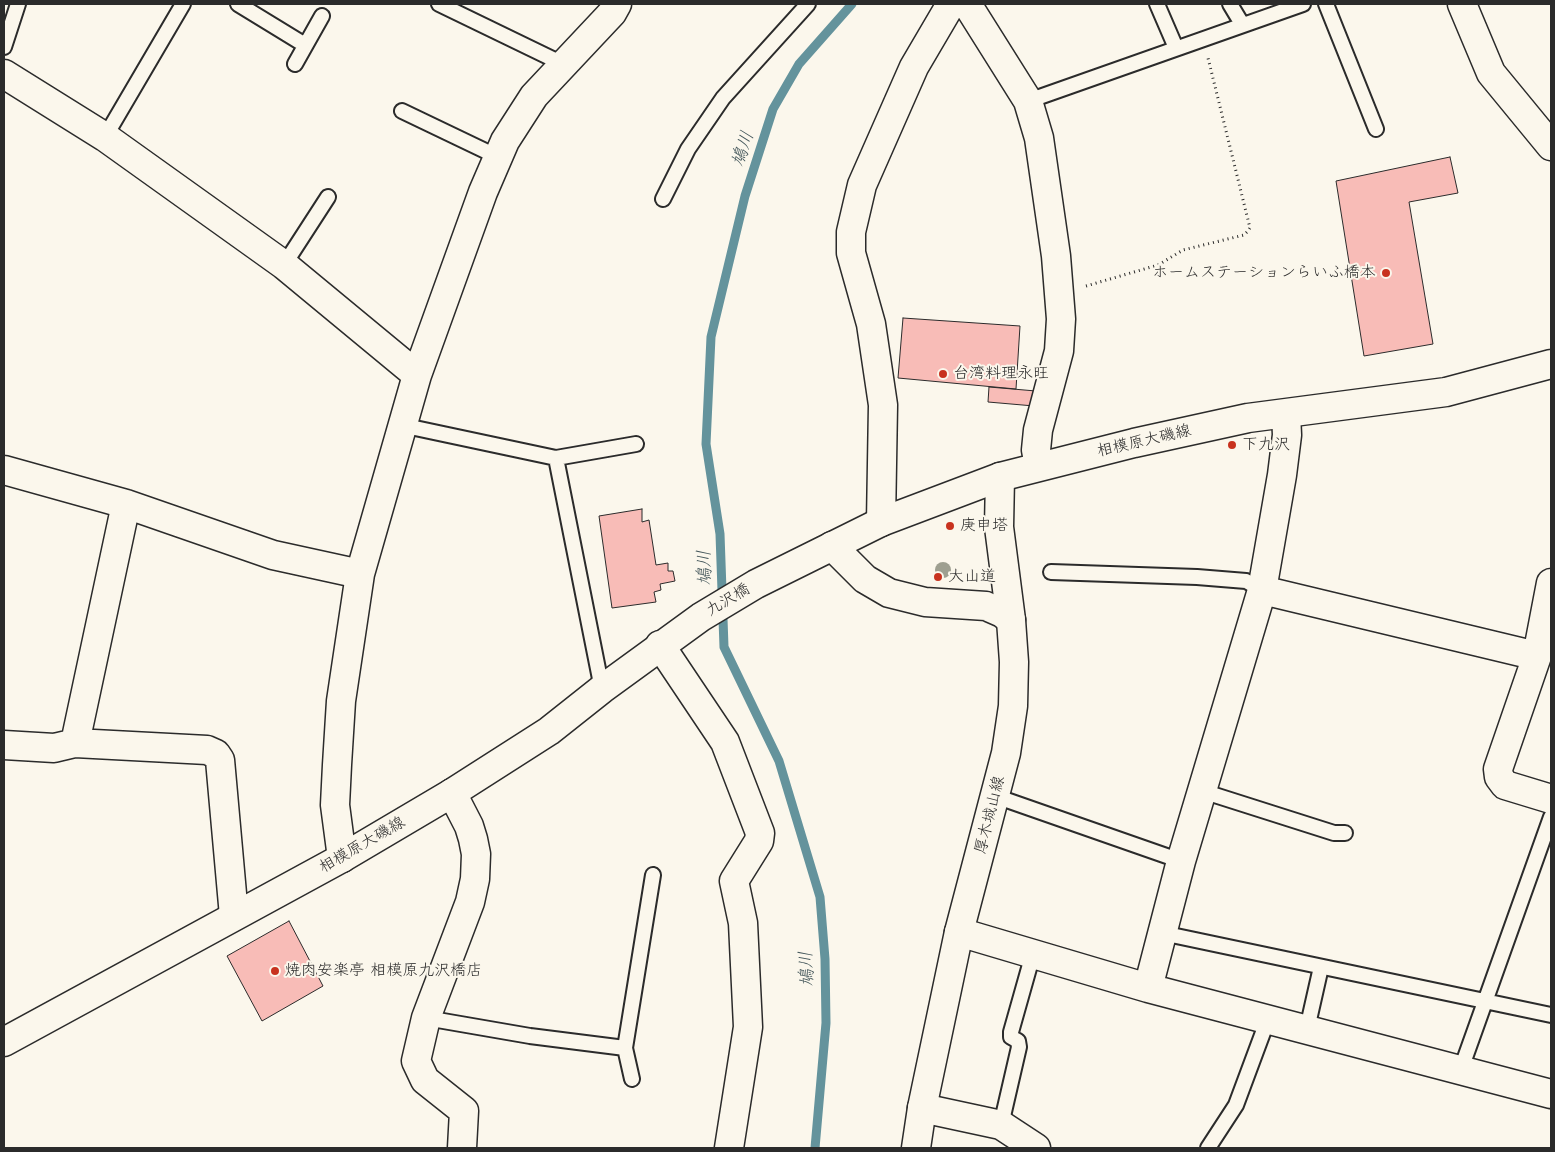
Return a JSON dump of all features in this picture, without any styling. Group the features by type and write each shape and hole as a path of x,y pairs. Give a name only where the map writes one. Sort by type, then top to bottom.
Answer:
{"street":[{"path":"342,858 335,805 337,765 342,701 360,574 417,375 483,192 505,141 534,96 612,13 617,4"},
{"path":"881,522 883,405 871,324 850,252 851,232 862,185 914,67 951,4"},
{"path":"967,4 1028,101 1039,138 1060,294 1059,351 1038,430 1036,450 1039,466"},
{"path":"1462,4 1491,73 1551,146"},
{"path":"4,74 105,137 284,265 417,375"},
{"name":"相模原大磯線","path":"756,584 881,522 1000,478 1039,466 1212,426 1446,392 1551,364"},
{"path":"1148,988 1181,861 1262,590 1282,475 1286,414"},
{"path":"4,470 126,504 273,554 360,574"},
{"name":"厚木城山線","path":"916,1148 922,1108 959,932 1006,753 1013,706 1014,662 1000,527 1000,478"},
{"path":"75,743 126,504"},
{"path":"832,546 865,579 889,593 925,602 986,606 1002,613 1011,620"},
{"path":"1551,583 1537,656 1498,769 1499,777 1505,785 1551,799"},
{"name":"九沢橋","path":"700,616 756,584"},
{"path":"1262,590 1537,656"},
{"name":"相模原大磯線","path":"4,1042 342,858 452,793 549,732 602,689 700,616"},
{"path":"660,645 725,742 760,833 759,841 734,881 743,922 748,1027 729,1148"},
{"path":"4,744 54,748 75,743 207,750 216,754 220,760 234,916"},
{"path":"452,793 469,826 473,839 476,854 474,879 470,902 426,1018 416,1053 417,1066 425,1080 464,1111 462,1148"},
{"path":"959,932 1148,988 1551,1094"},
{"path":"922,1108 1001,1125 1036,1148"}],"lane":[{"path":"4,47 18,4"},
{"path":"105,137 183,4"},
{"path":"238,4 305,45"},
{"path":"439,4 563,64"},
{"path":"664,199 688,149 723,98 808,4"},
{"path":"1157,4 1176,48"},
{"path":"1230,4 1242,24"},
{"path":"1028,101 1303,4"},
{"path":"1326,4 1376,129"},
{"path":"295,64 322,16"},
{"path":"402,111 498,157"},
{"path":"284,265 328,197"},
{"path":"402,423 415,428 556,458 636,444"},
{"path":"556,458 602,689"},
{"path":"1051,572 1246,581 1262,590"},
{"path":"1202,791 1334,833 1345,833"},
{"path":"995,796 1181,861"},
{"path":"1461,1069 1551,817"},
{"path":"632,1079 624,1048 653,875"},
{"path":"1162,934 1551,1015"},
{"path":"1001,1125 1019,1047 1018,1041 1011,1037 1011,1032 1033,954"},
{"path":"1307,1029 1321,967"},
{"path":"426,1018 530,1036 624,1048"},
{"path":"1208,1148 1236,1105 1268,1019"}],"path":[{"path":"1060,294 1158,265 1183,250 1244,235 1250,228 1203,38"}],"building":[{"name":"ホームステーションらいふ橋本","path":"1450,157 1458,193 1409,202 1433,344 1364,356 1336,181"},
{"path":"903,318 1020,326 1016,389 898,378"},
{"path":"989,387 1036,391 1034,406 988,402"},
{"path":"642,509 642,522 649,520 656,565 668,563 668,571 673,571 675,581 660,584 661,590 654,592 656,602 612,608 599,516"},
{"name":"焼肉安楽亭 相模原九沢橋店","path":"289,921 323,986 262,1021 227,956"}],"waterway":[{"name":"鳩川","path":"815,1148 826,1023 825,959 820,897 779,761 724,647 720,534 706,444 711,337 745,196 773,109 799,64 852,4"}],"place":[{"name":"ホームステーションらいふ橋本","path":"1386,273"},
{"name":"台湾料理永旺","path":"943,374"},
{"name":"下九沢","path":"1232,445"},
{"name":"庚申塔","path":"950,526"},
{"name":"大山道","path":"938,577"},
{"name":"焼肉安楽亭 相模原九沢橋店","path":"275,971"}]}
